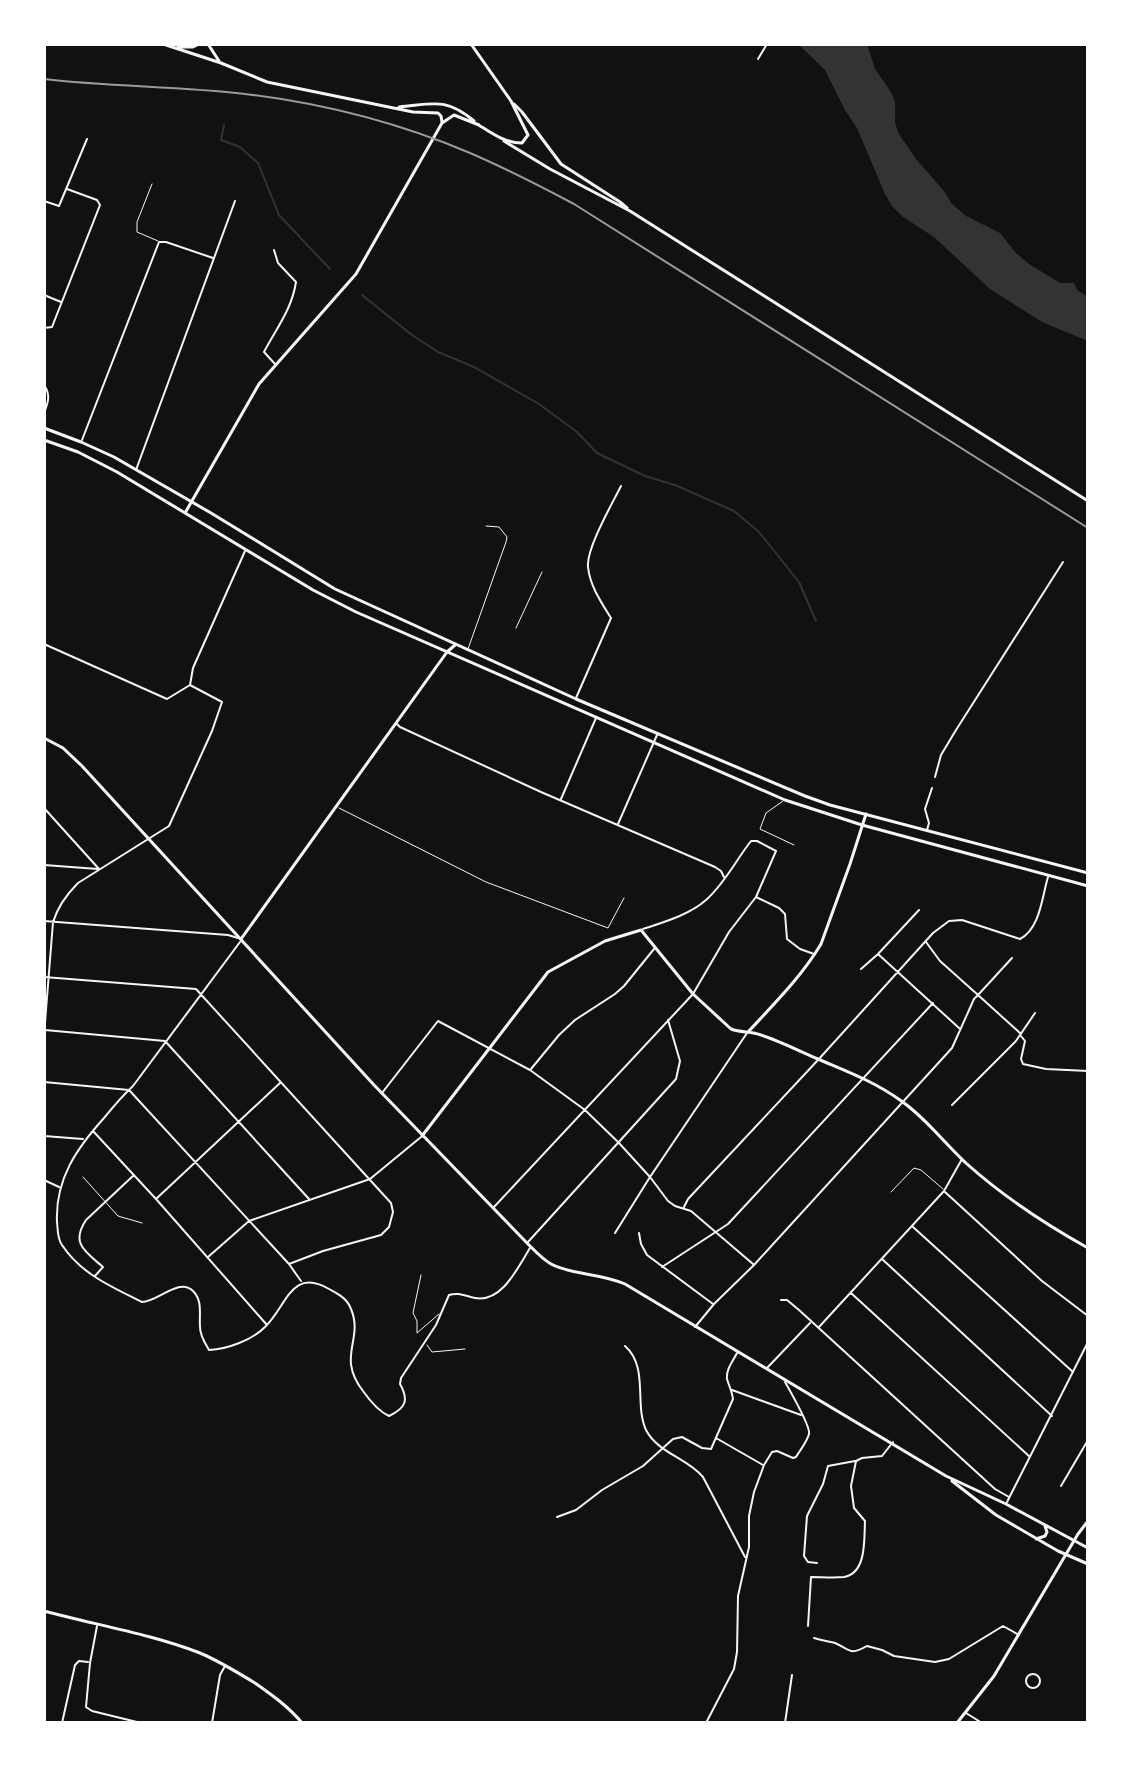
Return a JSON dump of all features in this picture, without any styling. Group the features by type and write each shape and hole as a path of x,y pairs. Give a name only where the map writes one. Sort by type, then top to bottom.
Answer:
{"main road":[{"path":"163,44 193,47 199,44"},
{"path":"208,44 220,62"},
{"path":"471,44 511,101 528,135 522,143 504,141"},
{"path":"174,46 267,82 413,112 438,113 442,123"},
{"path":"511,101 561,164 630,211"},
{"path":"395,108 446,104 457,107 504,141 630,211 1088,501"},
{"path":"185,513 259,384 356,274 442,123 454,115 479,125"},
{"path":"44,428 88,445 136,470 329,586 576,699 805,796 1088,873"},
{"path":"69,449 75,446 74,439"},
{"path":"44,440 117,472 339,604 785,800 862,825 1088,886"},
{"path":"84,455 83,448 88,445"},
{"path":"447,652 449,641"},
{"path":"241,939 447,652 456,645"},
{"path":"44,738 63,748 82,766 422,1136 550,1263 566,1270 613,1278 625,1284 893,1442 946,1476 996,1515 1088,1564"},
{"path":"748,1032 783,994 821,944 866,814"},
{"path":"422,1136 548,972 605,941 641,930 693,994 731,1029 758,1033 864,1078 904,1103 962,1159 1016,1204 1088,1248"},
{"path":"946,1476 1088,1548"},
{"path":"957,1723 994,1676 1088,1521"},
{"path":"1036,1539 1045,1536 1045,1526"},
{"path":"44,1611 202,1654 279,1700 302,1723"}],"street":[{"path":"758,59 767,44"},
{"path":"44,201 59,206 87,139"},
{"path":"44,328 52,327 100,205 97,200 67,189"},
{"path":"136,470 235,201"},
{"path":"81,442 159,242 214,258"},
{"path":"274,250 278,263 296,282 283,320 264,352 275,364"},
{"path":"44,295 62,302"},
{"path":"44,385 49,398 44,413"},
{"path":"576,699 611,618 592,583 587,563 621,486"},
{"path":"44,644 167,699 190,685 195,664 245,549"},
{"path":"935,777 941,755 1063,562"},
{"path":"190,685 222,702 212,731 169,826 78,883 56,911 46,978 44,1032 165,1041 309,1199"},
{"path":"560,800 596,718"},
{"path":"396,723 466,758 715,867 724,877"},
{"path":"617,825 658,733"},
{"path":"927,831 929,823 925,809 932,788"},
{"path":"44,808 99,870"},
{"path":"493,1208 693,994 729,932 756,897 776,851 751,841 731,871 697,907 641,930"},
{"path":"44,865 99,870"},
{"path":"684,1207 688,1199 925,941 945,923 957,920 1020,939 1026,936 1034,925 1048,876"},
{"path":"756,897 785,914 787,939 800,949 815,954"},
{"path":"861,969 919,910"},
{"path":"44,921 228,935 241,939 129,1090 85,1139 69,1163 56,1210 60,1242 78,1264 94,1277 142,1302 151,1302 179,1287 188,1287 199,1302 200,1329 209,1350 231,1345 255,1334 267,1325 283,1300 302,1282 321,1284 349,1304 355,1329 349,1359 353,1378 387,1416 399,1410 405,1402 401,1378 426,1342 449,1295 455,1293 486,1299 495,1294 514,1274 529,1245 676,1079 680,1061 668,1020"},
{"path":"925,941 940,961 1025,1041 1021,1059 1023,1064 1046,1069 1088,1071"},
{"path":"530,1070 575,1020 624,986 655,948"},
{"path":"878,954 960,1029"},
{"path":"695,1327 952,1048 974,999 1012,958"},
{"path":"46,978 196,989 391,1203 393,1212 389,1227 381,1235 289,1264"},
{"path":"662,1267 728,1224 933,1003"},
{"path":"952,1105 1020,1035 1035,1013"},
{"path":"382,1093 438,1021 530,1070 585,1110 619,1143 668,1201 691,1211 754,1265"},
{"path":"615,1233 748,1032"},
{"path":"44,1082 129,1090 302,1282"},
{"path":"156,1199 281,1082"},
{"path":"93,1130 267,1325"},
{"path":"44,1136 85,1139"},
{"path":"207,1257 249,1221 370,1179 422,1136"},
{"path":"819,1328 944,1191 962,1159"},
{"path":"94,1277 103,1267 80,1244 81,1227 134,1175"},
{"path":"44,1180 60,1188"},
{"path":"944,1191 1042,1281 1088,1316"},
{"path":"912,1226 1073,1372"},
{"path":"639,1233 647,1255 714,1304"},
{"path":"882,1259 1052,1416"},
{"path":"851,1293 1030,1457"},
{"path":"781,1300 787,1300 995,1489 1009,1497"},
{"path":"767,1369 811,1322"},
{"path":"1006,1504 1088,1342"},
{"path":"625,1346 636,1359 644,1427 653,1440 695,1467 703,1477 745,1558"},
{"path":"557,1517 576,1510 602,1490 643,1466 673,1439 682,1437 707,1450 711,1449 733,1399 727,1380 728,1370 737,1352"},
{"path":"706,1723 734,1669 738,1596 749,1547 749,1516 754,1492 772,1452 796,1457 810,1433 784,1380"},
{"path":"732,1390 802,1416"},
{"path":"716,1438 764,1465"},
{"path":"1061,1486 1088,1440"},
{"path":"817,1563 808,1562 804,1556 807,1516 828,1466 882,1456 893,1442"},
{"path":"808,1626 811,1577 845,1577 859,1566 863,1557 865,1521 854,1508 851,1486 856,1461"},
{"path":"97,1625 85,1704 87,1709 141,1723"},
{"path":"814,1638 838,1644 845,1650 856,1652 867,1646 894,1656 935,1662 949,1659 1003,1626 1020,1635"},
{"path":"62,1723 75,1665 79,1661 90,1663"},
{"path":"212,1723 220,1675 226,1666"},
{"path":"785,1723 792,1675"},
{"path":"966,1713 982,1723"}],"lane":[{"path":"152,184 137,222 137,232 159,242"},
{"path":"468,650 507,537 499,527 486,526"},
{"path":"516,628 542,572"},
{"path":"785,800 766,813 760,829 794,845"},
{"path":"337,807 486,882 608,928 624,898"},
{"path":"1088,1037 1088,1043"},
{"path":"891,1192 914,1168 921,1170 944,1191"},
{"path":"83,1177 118,1216 142,1223"},
{"path":"421,1275 413,1313 417,1333 440,1313"},
{"path":"426,1342 432,1352 465,1349"}],"shaded area":[{"path":"798,44 867,44 875,69 895,102 895,123 899,134 916,159 952,204 966,216 1000,233 1029,264 1060,283 1074,283 1077,290 1088,297 1088,341 1042,322 990,289 934,237 892,206 857,128 825,70"}],"waterway":[{"path":"224,125 221,140 240,147 258,163 279,215 330,269"},
{"path":"362,295 438,352 474,367 539,404 577,432 597,453 645,476 675,485 734,511 759,532 799,582 816,621"}],"railway":[{"path":"44,79 220,91 274,98 388,124 470,153 574,204 1088,528"}]}
